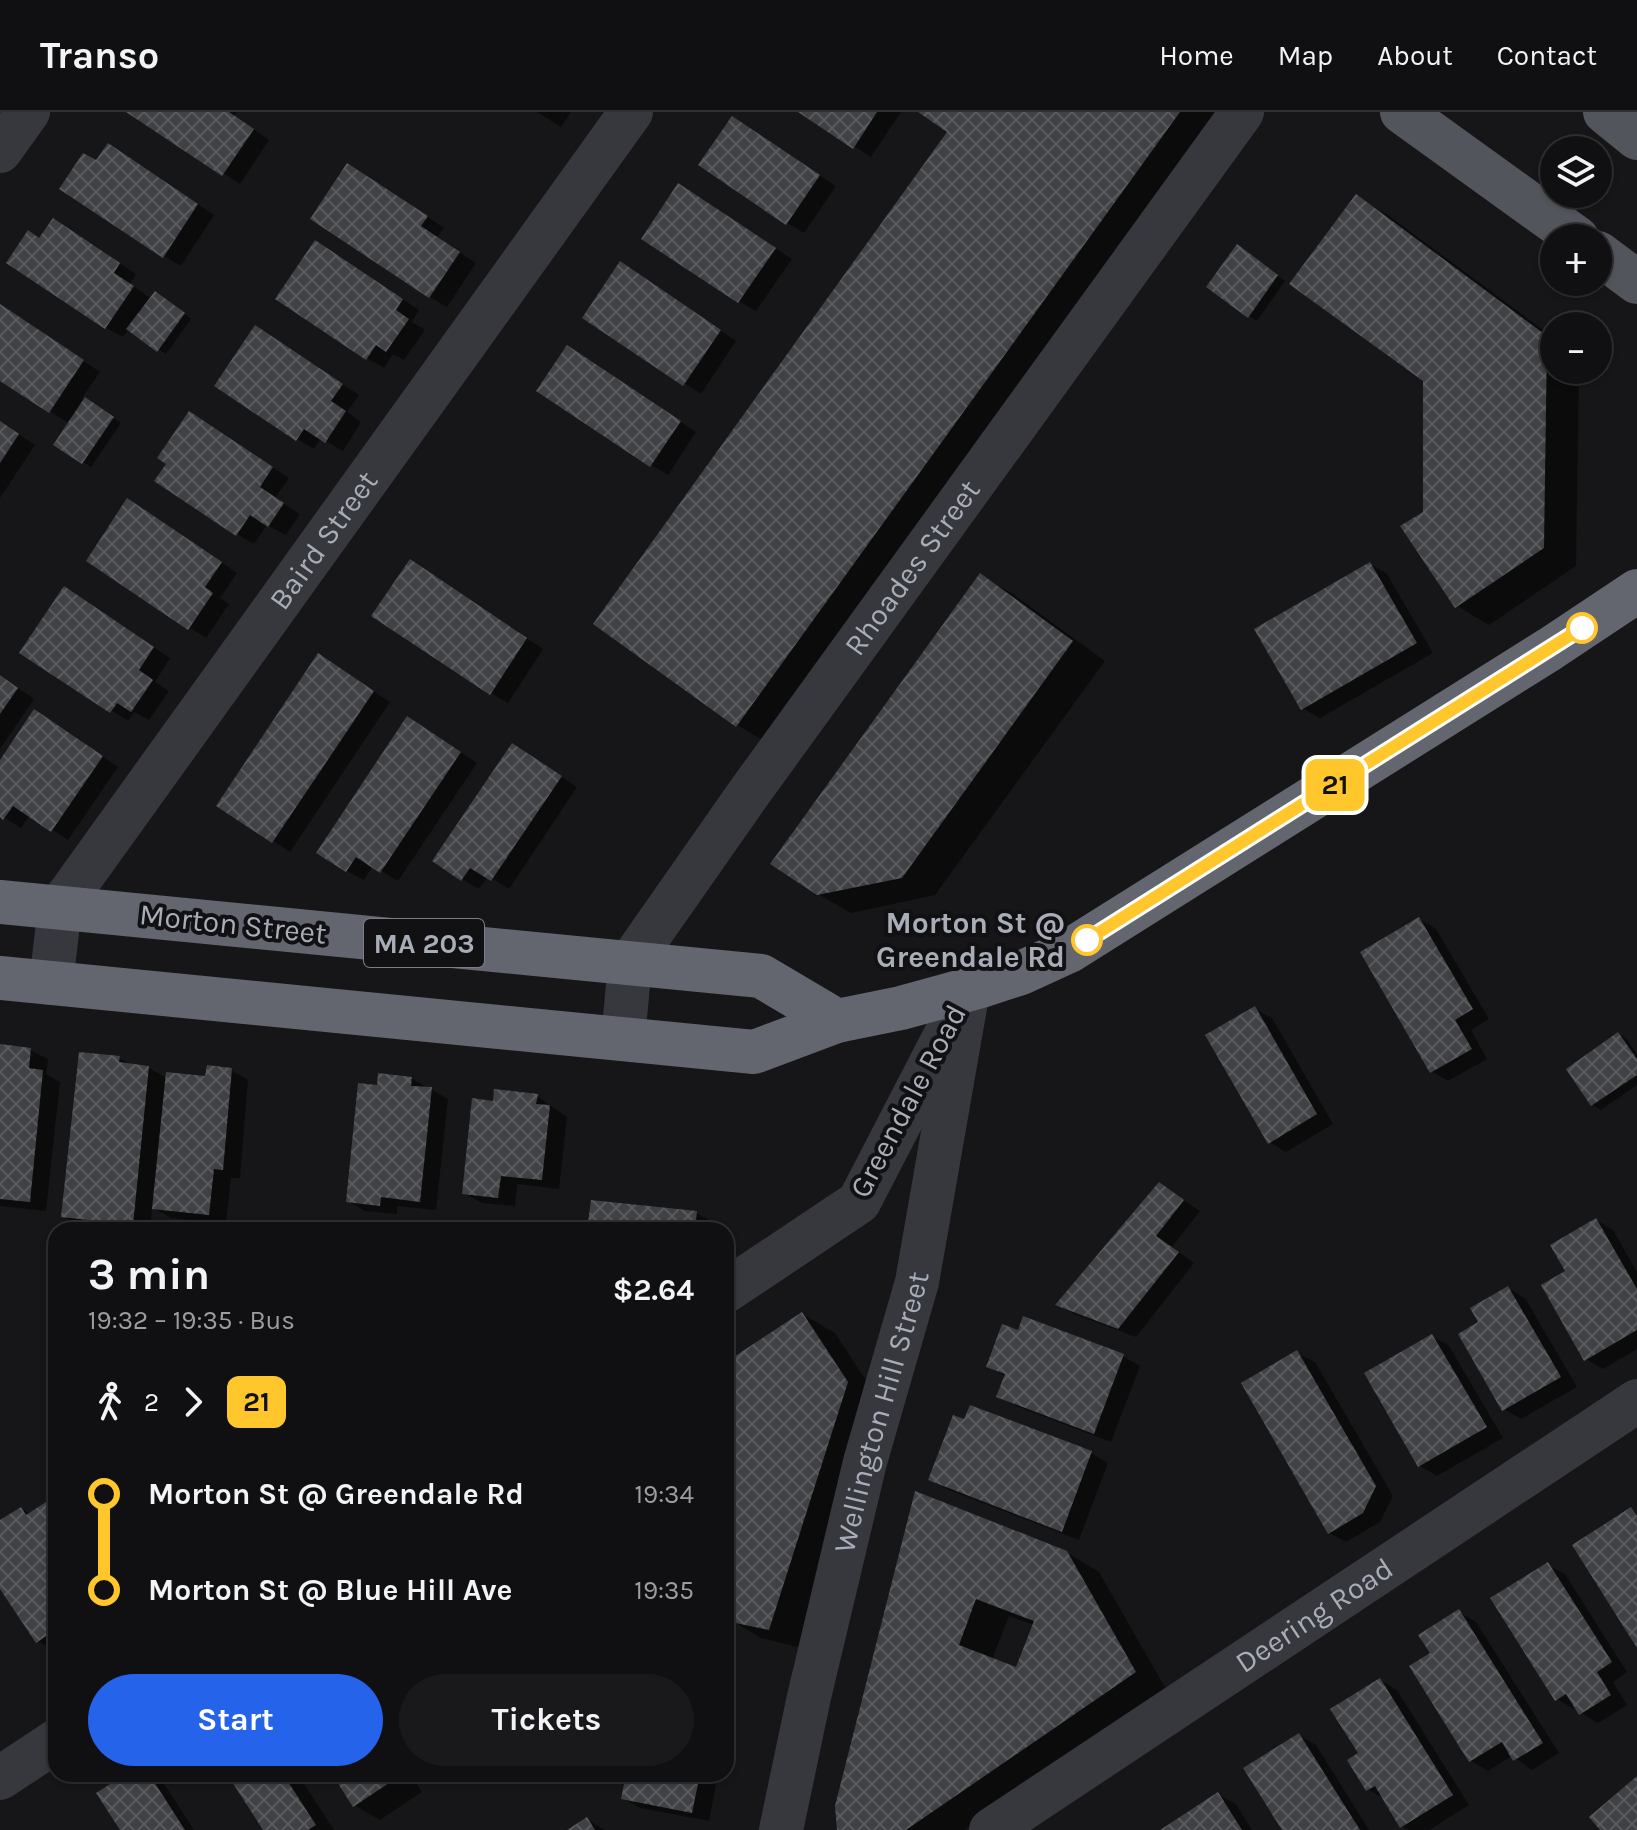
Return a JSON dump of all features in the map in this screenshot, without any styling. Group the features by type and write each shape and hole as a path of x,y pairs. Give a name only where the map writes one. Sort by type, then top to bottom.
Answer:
{"highway":[{"path":"0,978 754,1052 837,1021 968,990 1021,973 1069,951 1512,674 1637,591"},
{"name":"Morton Street","path":"0,902 761,976 837,1021"}],"main road":[{"path":"1402,112 1558,224"},
{"path":"1605,112 1637,138"},
{"path":"1612,263 1637,282"}],"street":[{"path":"0,151 28,112"},
{"name":"Baird Street","path":"51,983 60,907 631,112"},
{"name":"Rhoades Street","path":"623,1039 630,963 746,797 1242,112"},
{"name":"Greendale Road","path":"734,1286 859,1202 968,990"},
{"name":"Wellington Hill Street","path":"781,1830 865,1462 917,1282 968,990"},
{"name":"Deering Road","path":"991,1830 1637,1401"},
{"path":"0,1778 48,1746"}],"building":[{"path":"126,112 229,112 254,129 222,176"},
{"path":"798,112 877,112 853,149"},
{"path":"918,112 1180,112 736,727 593,624 947,132"},
{"path":"732,116 820,175 786,225 698,165"},
{"path":"108,143 198,204 163,258 59,189 83,153 96,160"},
{"path":"347,163 428,216 421,226 460,252 429,298 310,219"},
{"path":"678,183 776,248 738,303 641,239"},
{"path":"1356,194 1540,331 1540,384 1546,384 1544,548 1455,608 1400,526 1423,512 1423,381 1289,284"},
{"path":"53,218 120,263 114,273 134,286 105,329 6,263 28,230 39,238"},
{"path":"315,240 403,299 396,310 409,319 386,352 376,345 366,360 275,299"},
{"path":"1237,244 1278,275 1248,318 1206,287"},
{"path":"620,261 721,330 683,386 582,318"},
{"path":"155,291 185,313 157,352 126,329"},
{"path":"0,304 84,360 49,413 0,381"},
{"path":"255,325 343,384 331,401 346,411 325,443 304,429 296,441 214,386"},
{"path":"567,345 681,421 650,467 536,391"},
{"path":"85,397 114,417 82,464 53,445"},
{"path":"189,411 273,467 260,487 284,503 268,527 250,515 236,536 154,481 166,464 157,458"},
{"path":"0,421 19,434 0,463"},
{"path":"127,498 222,562 205,587 213,593 188,630 86,561"},
{"path":"410,559 527,638 490,695 371,616"},
{"path":"1370,562 1417,643 1301,710 1254,629"},
{"path":"980,573 1073,641 902,878 817,895 770,864"},
{"path":"64,586 154,647 139,670 153,680 131,712 117,703 110,713 19,653"},
{"path":"318,653 374,691 272,843 216,806"},
{"path":"0,675 18,688 0,714"},
{"path":"34,709 103,756 51,832 13,806 3,820 0,817 0,760"},
{"path":"407,716 461,752 380,873 356,857 346,872 316,853"},
{"path":"512,743 562,776 491,881 470,868 461,881 432,861"},
{"path":"1419,917 1473,1009 1455,1020 1472,1049 1430,1073 1360,952"},
{"path":"1255,1006 1317,1114 1268,1144 1205,1035"},
{"path":"1618,1032 1637,1059 1637,1075 1591,1106 1566,1069"},
{"path":"0,1044 31,1048 29,1068 43,1070 30,1202 0,1199"},
{"path":"79,1052 120,1056 119,1062 149,1066 133,1222 61,1217"},
{"path":"207,1065 232,1068 223,1170 214,1169 209,1215 152,1209 166,1072 205,1076"},
{"path":"378,1073 412,1077 411,1086 432,1087 420,1202 381,1197 380,1206 346,1202 358,1083 377,1085"},
{"path":"494,1089 538,1094 536,1104 550,1105 542,1180 501,1176 498,1198 462,1194 472,1098 493,1101"},
{"path":"1159,1182 1184,1200 1156,1236 1179,1252 1118,1329 1055,1305"},
{"path":"591,1200 697,1211 696,1222 588,1222"},
{"path":"1596,1218 1637,1289 1637,1330 1584,1361 1541,1285 1565,1271 1550,1245"},
{"path":"1508,1286 1561,1377 1502,1411 1458,1334 1478,1322 1470,1308"},
{"path":"802,1312 848,1382 769,1630 734,1623 734,1357"},
{"path":"1023,1316 1124,1354 1094,1434 996,1397 1005,1374 986,1367 1002,1324 1018,1330"},
{"path":"1432,1334 1487,1427 1418,1467 1364,1373"},
{"path":"1297,1350 1376,1486 1363,1513 1328,1534 1241,1383"},
{"path":"970,1405 1092,1451 1062,1532 928,1480 953,1415 964,1419"},
{"path":"915,1491 1067,1551 1136,1672 906,1830 837,1830 835,1806","holes":["976,1599 1034,1621 1016,1667 959,1645"]},
{"path":"46,1502 48,1505 48,1635 36,1643 0,1589 0,1520 21,1507 26,1515"},
{"path":"1631,1507 1637,1516 1637,1648 1572,1545"},
{"path":"1548,1562 1612,1662 1597,1672 1611,1695 1579,1715 1566,1694 1555,1701 1490,1598"},
{"path":"1459,1609 1543,1743 1513,1761 1502,1742 1469,1762 1409,1666 1430,1653 1418,1635"},
{"path":"1380,1678 1453,1795 1400,1828 1375,1786 1366,1791 1347,1760 1358,1753 1330,1709"},
{"path":"1299,1733 1360,1830 1282,1830 1243,1768"},
{"path":"1637,1776 1637,1830 1600,1830 1589,1817"},
{"path":"113,1782 154,1782 185,1830 120,1830 96,1793"},
{"path":"232,1782 288,1782 316,1825 308,1830 263,1830"},
{"path":"337,1782 390,1782 353,1807"},
{"path":"624,1782 698,1782 692,1813 621,1799"},
{"path":"1218,1792 1242,1830 1160,1830"},
{"path":"587,1817 595,1830 567,1830"}],"bus line":[{"name":"21","path":"1087,940 1582,628"}],"place":[{"name":"Morton St @ Greendale Rd","path":"1087,940"}]}
